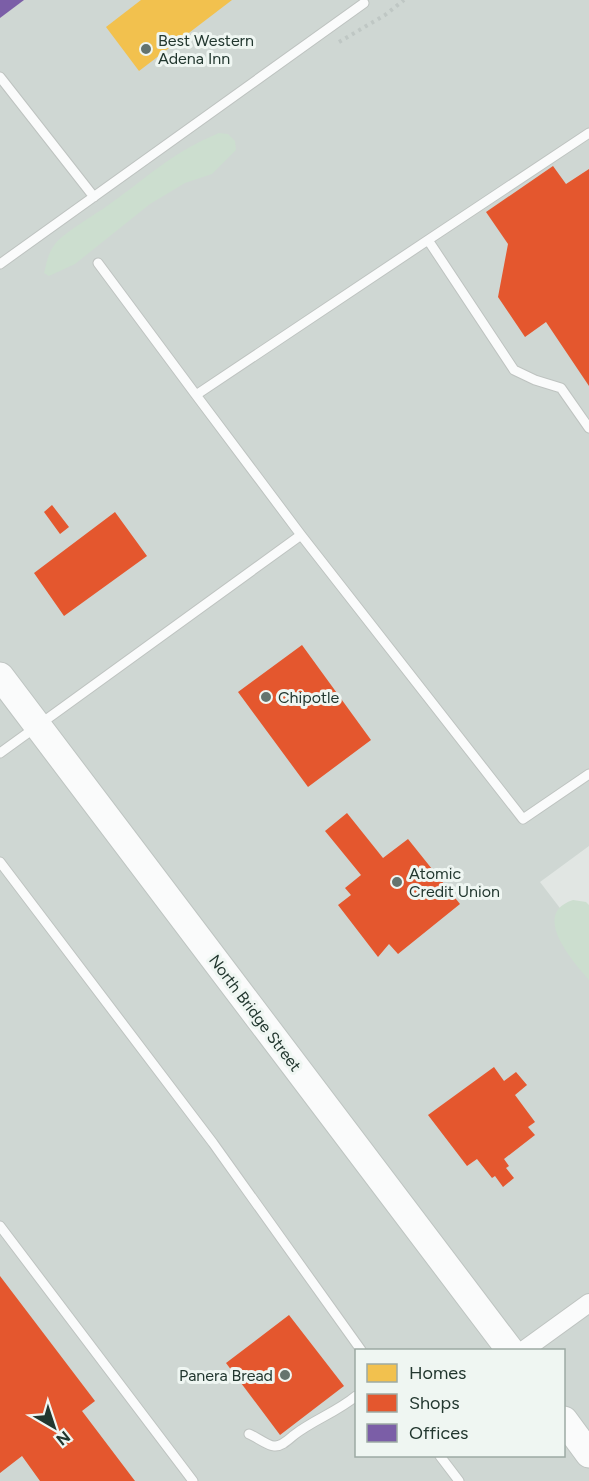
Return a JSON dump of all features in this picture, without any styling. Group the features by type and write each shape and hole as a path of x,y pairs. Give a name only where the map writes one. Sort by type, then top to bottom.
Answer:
{"main road":[{"name":"North Bridge Street","path":"0,676 509,1349"},
{"path":"565,1421 589,1454"}],"street":[{"path":"525,1349 589,1303"}],"lane":[{"path":"0,264 364,3"},
{"path":"0,77 94,197"},
{"path":"196,395 589,133"},
{"path":"428,240 514,370 535,380 561,388 589,428"},
{"path":"98,263 301,535 523,819 589,774"},
{"path":"0,753 301,535"},
{"path":"0,862 213,1143 360,1349"},
{"path":"0,1226 193,1481"},
{"path":"249,1434 267,1444 280,1445 310,1422 344,1406 355,1398"},
{"path":"441,1457 459,1481"}],"shaded area":[{"path":"0,0 589,0 589,846 540,882 589,946 589,1481 0,1481"}],"green space":[{"path":"219,133 228,134 235,141 236,150 212,174 185,183 150,204 75,264 49,276 44,273 53,247 66,234 173,157"},
{"path":"573,900 586,902 589,905 589,980 566,950 555,926 555,916 561,907"}],"building: Homes":[{"name":"Best Western Adena Inn","path":"141,0 232,0 139,71 106,27"}],"building: Shops":[{"path":"553,166 566,184 589,169 589,386 546,322 525,337 498,297 508,244 486,212"},
{"path":"52,505 69,527 60,534 44,512"},
{"path":"115,512 147,556 64,616 34,573"},
{"path":"302,645 371,740 308,787 238,692"},
{"name":"Atomic Credit Union","path":"347,813 383,858 408,839 460,904 398,954 389,944 378,957 338,905 351,895 345,888 361,875 325,831"},
{"path":"494,1067 504,1081 516,1072 527,1085 515,1095 535,1122 528,1127 535,1135 504,1159 509,1166 506,1168 514,1178 503,1187 495,1176 492,1178 477,1159 467,1166 428,1115"},
{"path":"0,1276 95,1401 82,1411 135,1481 40,1481 22,1456 0,1473"},
{"name":"Panera Bread","path":"289,1315 344,1386 280,1435 226,1363"}],"building: Offices":[{"path":"0,0 24,0 0,18"}],"place":[{"name":"Best Western Adena Inn","path":"146,49"},
{"name":"Chipotle","path":"266,697"},
{"name":"Atomic Credit Union","path":"397,882"},
{"name":"Panera Bread","path":"285,1375"}]}
